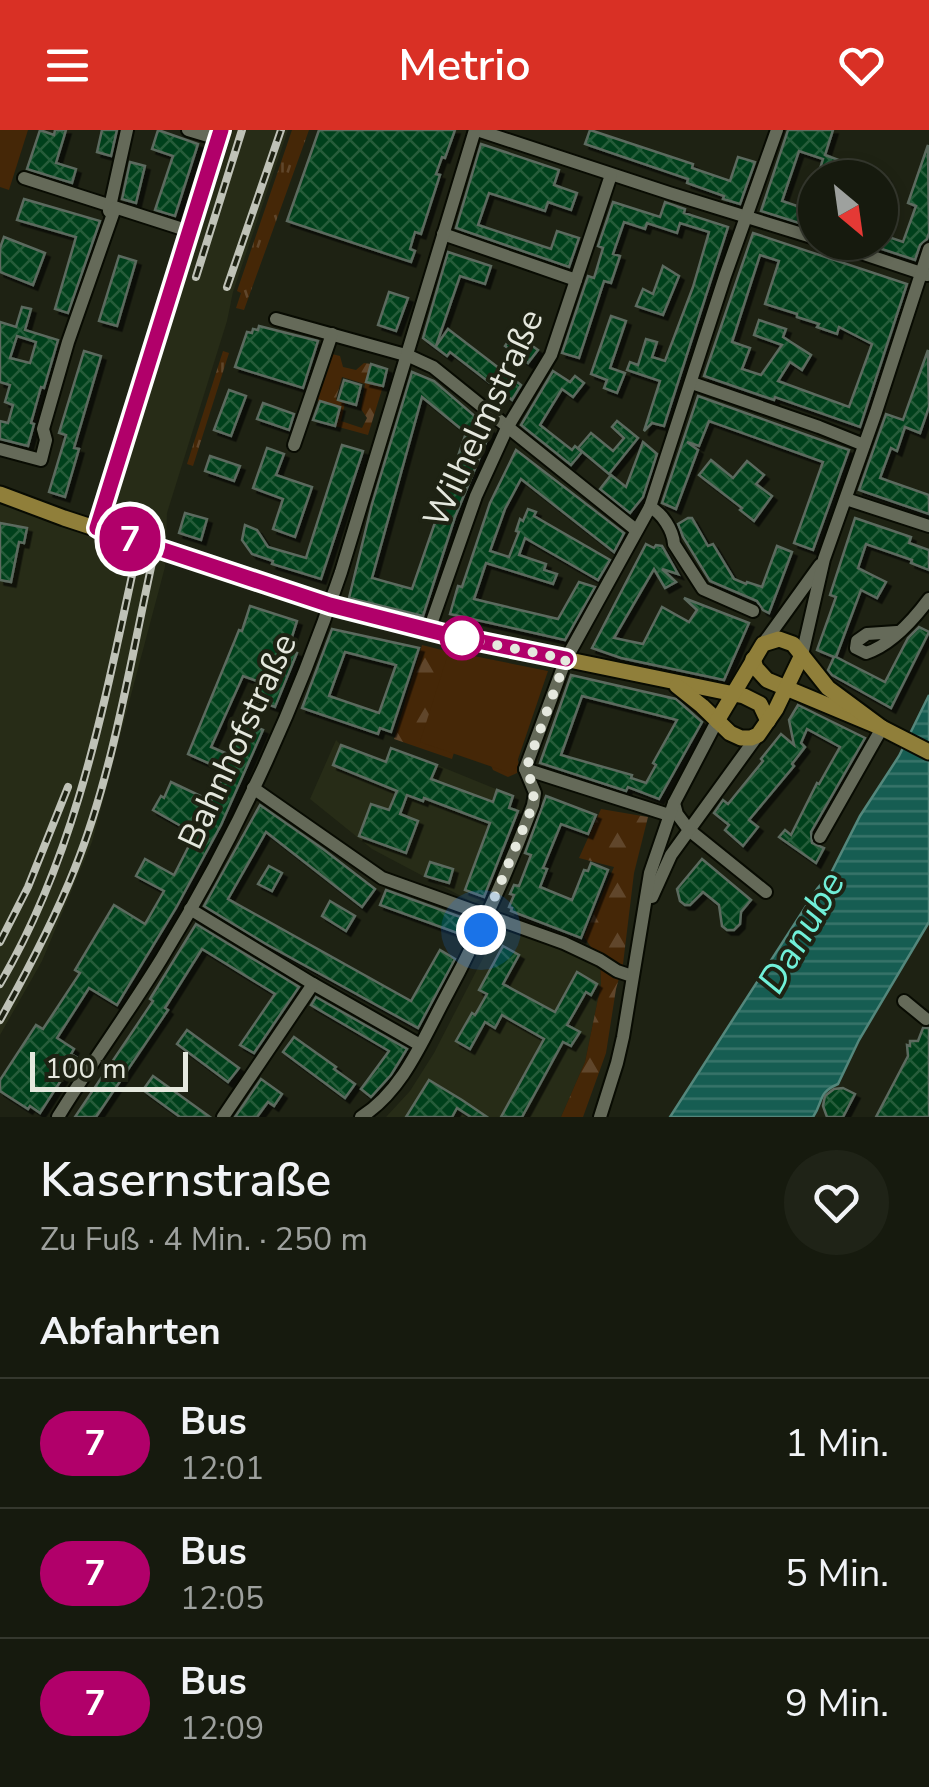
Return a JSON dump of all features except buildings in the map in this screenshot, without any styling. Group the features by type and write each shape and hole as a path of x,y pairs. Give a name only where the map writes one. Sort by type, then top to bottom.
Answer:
{"main road":[{"path":"0,494 330,605 754,700 768,720"},
{"path":"718,722 763,644 780,639 793,644 828,688 886,731"},
{"path":"669,680 735,736 745,739 758,735 802,654"},
{"path":"753,659 761,676 929,752"}],"street":[{"path":"0,449 41,460 46,440 43,429 93,267 96,268 113,207 127,130"},
{"path":"97,528 219,134 188,130"},
{"path":"476,130 798,233"},
{"name":"Bahnhofstraße","path":"58,1117 190,909 254,788 289,709 330,605 476,130"},
{"path":"361,1117 389,1092 420,1046 488,916 532,809 535,793 526,769 566,659 650,508 776,130"},
{"name":"Wilhelmstraße","path":"429,630 476,496 507,428 551,355 611,175"},
{"path":"24,178 188,231"},
{"path":"93,267 90,266 113,207"},
{"path":"442,234 576,280"},
{"path":"802,654 824,559 925,275 929,249"},
{"path":"881,260 925,275"},
{"path":"276,319 406,355 433,368 636,530"},
{"path":"294,445 332,334"},
{"path":"692,382 864,445"},
{"path":"846,499 929,526"},
{"path":"650,508 665,522 674,544 703,589 753,611"},
{"path":"763,644 824,559"},
{"path":"897,632 913,620 929,598"},
{"path":"600,1117 617,1064 650,873 672,809 718,722"},
{"path":"820,837 886,731"},
{"path":"640,933 671,855 758,735"},
{"path":"526,769 672,809 689,830 766,892"},
{"path":"254,788 382,878 564,943 632,976"},
{"path":"190,909 420,1046"},
{"path":"223,1117 313,984"},
{"path":"904,1001 926,1019"}],"shaded area":[{"path":"233,130 288,130 233,292 167,513 165,567 92,842 42,961 0,1035 0,494 116,535 116,496"},
{"path":"336,740 386,762 437,765 513,796 509,807 518,811 485,898 474,903 372,849 310,799"},
{"path":"500,925 600,967 601,984 585,1062 561,1117 386,1117 410,1091 434,1053"}],"green space":[{"path":"0,130 28,130 9,190 0,187"},
{"path":"292,130 309,130 244,310 236,308 241,293 237,291"},
{"path":"223,351 229,353 193,466 187,464"},
{"path":"328,353 340,356 343,367 356,370 364,363 371,364 366,382 383,386 368,435 335,426 340,407 313,399","holes":["342,377 365,384 361,409 367,418 362,428 341,421 345,403 336,399"]},
{"path":"422,645 517,669 517,773 508,777 493,770 467,710 452,759 394,739"},
{"path":"449,651 548,671 513,774 420,742"},
{"path":"601,809 648,817 634,873 623,964 606,1053 583,1117 561,1117 585,1062 601,984 600,960 584,937 614,867 579,858"}],"water":[{"name":"Danube","path":"929,695 929,922 859,1040 838,1084 824,1094 813,1117 670,1117 832,871 860,816 899,756"}],"railway":[{"path":"196,277 242,130"},
{"path":"227,287 281,130"},
{"path":"0,984 27,934 68,830 99,722 136,557"},
{"path":"0,1020 67,888 88,832 120,717 152,563"},
{"path":"0,942 28,887 68,787"}],"bus line":[{"name":"7","path":"221,130 97,528 330,605 566,659"}],"route":[{"path":"462,638 566,659 526,769 534,788 533,805 481,930"}]}
